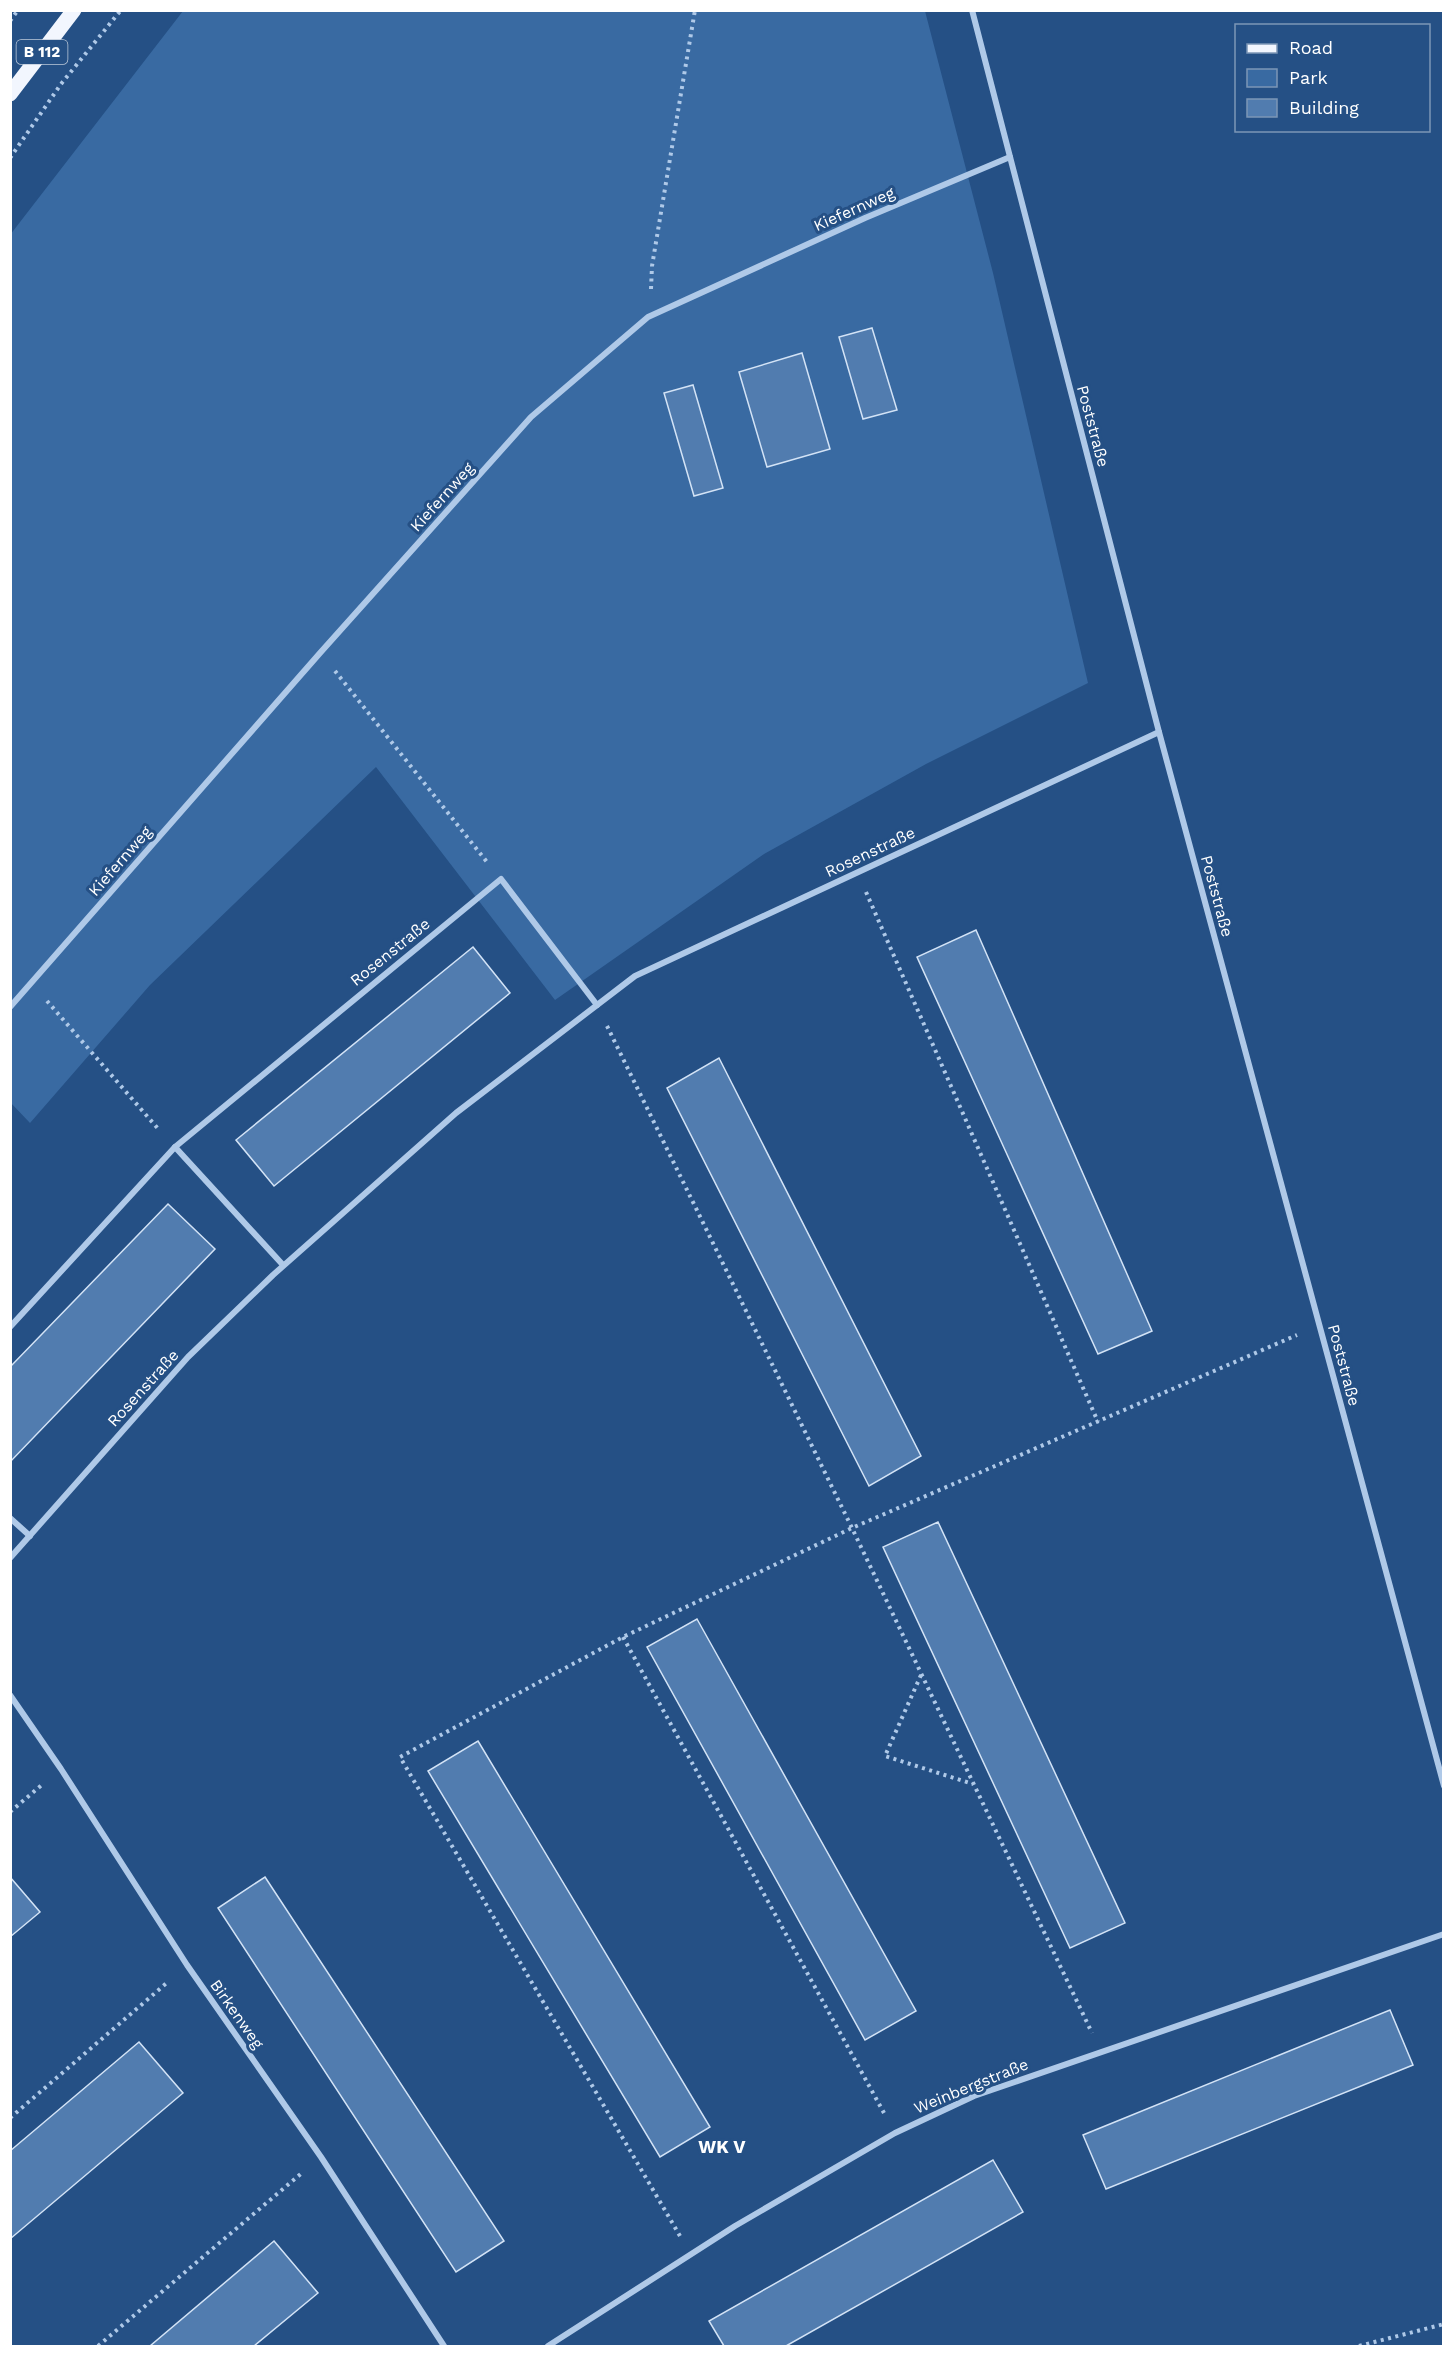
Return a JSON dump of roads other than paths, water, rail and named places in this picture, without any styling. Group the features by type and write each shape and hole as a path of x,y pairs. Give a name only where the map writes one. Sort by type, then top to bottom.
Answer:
{"main road":[{"name":"B 112","path":"10,94 74,10"}],"street":[{"name":"Poststraße","path":"972,10 1159,732 1443,1786"},
{"name":"Kiefernweg","path":"10,1007 320,653 531,417 648,317 865,219 1010,158"},
{"name":"Rosenstraße","path":"10,1558 188,1357 283,1266 456,1113 635,976 1159,732"},
{"name":"Rosenstraße","path":"10,1327 175,1147 501,879 597,1005"},
{"path":"175,1147 283,1266"},
{"path":"10,1518 30,1536"},
{"name":"Birkenweg","path":"10,1695 62,1769 187,1965 321,2157 444,2346"},
{"name":"Weinbergstraße","path":"548,2346 735,2226 895,2133 974,2096 1443,1934"}],"district":[{"name":"WK V","path":"722,2146"}]}
